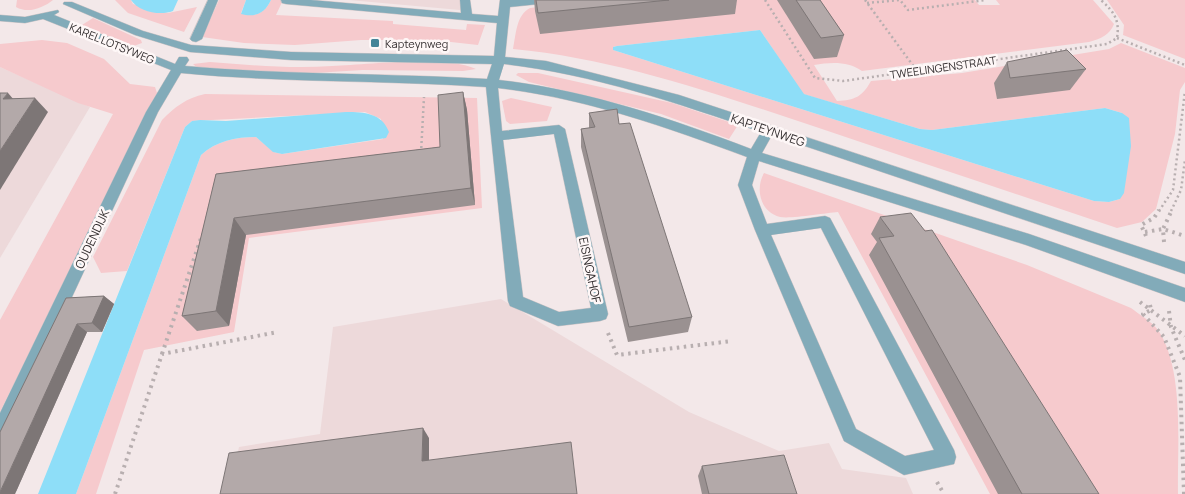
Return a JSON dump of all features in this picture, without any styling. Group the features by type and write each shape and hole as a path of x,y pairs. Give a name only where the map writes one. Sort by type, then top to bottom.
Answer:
{"street":[{"name":"OUDENDIJK","path":"0,433 152,112 193,43 213,0"},
{"path":"465,0 467,17"},
{"path":"492,83 499,60 505,2 549,0"},
{"path":"286,1 504,20"},
{"name":"KAREL LOTSYWEG","path":"70,2 139,33 193,43"},
{"path":"0,18 25,20 46,16 70,2"},
{"name":"KAREL LOTSYWEG","path":"46,16 178,69"},
{"name":"KAPTEYNWEG","path":"193,43 291,56 499,60 546,65 674,98 1185,268"},
{"path":"178,69 252,76 426,79 535,88 661,120 754,155 1029,240 1185,294"},
{"name":"EISINGAHOF","path":"492,83 496,136 516,301 558,319 600,314 559,129 496,136"},
{"path":"762,230 825,222 947,457 904,466 850,435 762,230 746,185 754,155 768,130"}],"path":[{"name":"TWEELINGENSTRAAT","path":"765,0 815,78 843,81 1107,44 1117,38"},
{"path":"866,2 900,0 908,10 986,0"},
{"path":"1101,0 1115,15 1120,24 1117,38 1185,65"},
{"path":"866,2 917,70"},
{"path":"411,156 421,154 426,79"},
{"path":"1147,256 1146,232 1140,225 1154,218 1172,190 1185,91"},
{"path":"1163,229 1181,190 1185,160"},
{"path":"115,494 202,233"},
{"path":"1149,282 1151,310 1143,314 1164,337 1180,377 1184,494"},
{"path":"600,314 617,355 732,341"},
{"path":"1171,327 1185,336"},
{"path":"162,354 278,332"}],"shaded area":[{"path":"17,0 53,0 40,8 25,10 16,7"},
{"path":"115,0 131,0 133,4 168,13 197,7 184,32 128,13"},
{"path":"219,0 246,0 241,13 250,15 255,15 262,11 271,0 283,0 276,15 393,21 393,24 466,30 467,24 485,25 478,45 433,40 361,40 295,45 244,43 202,37"},
{"path":"349,0 470,0 471,11"},
{"path":"598,0 975,0 979,5 1000,5 996,0 1093,0 1114,24 1104,36 1089,42 862,71 851,65 839,63 814,65 837,101 857,97 871,81 962,73 1109,49 1121,43 1185,68 1185,82 1180,90 1175,134 1156,209 1142,222 1117,228 704,90 629,69 552,54 513,49 519,20 525,11 530,8","holes":["760,30 803,94 920,129 932,130 1105,108 1122,113 1120,199 1109,202 1094,201 613,50 613,47"]},
{"path":"1107,0 1185,0 1185,59 1123,35 1124,25"},
{"path":"93,18 141,40 142,43 131,47 82,25"},
{"path":"42,40 67,43 104,59 130,84 155,87 158,96 0,412 0,320 113,114 78,103 0,67 0,44"},
{"path":"210,62 317,67 406,62 445,62 476,69 463,71 363,70 297,74 201,71 193,64"},
{"path":"0,67 90,107 0,258"},
{"path":"518,73 538,73 672,103 738,125 729,139 661,114 529,82 516,75"},
{"path":"205,94 477,98 482,208 249,238 234,332 144,350 96,494 76,494 201,155 220,143 241,138 256,137 274,152 282,154 383,139 381,119 365,112 192,121 185,127 127,271 101,273 93,257 162,120 181,104"},
{"path":"511,98 552,107 547,121 510,124 506,121 502,101"},
{"path":"764,173 1027,265 1131,308 1149,321 1158,330 1167,347 1176,387 1178,409 1178,494 990,494 838,212 792,217 780,217 773,214 761,199 760,186"},
{"path":"501,299 689,412 779,451 829,443 842,469 906,478 913,494 229,494 239,447 320,434 333,327"}],"water":[{"path":"131,0 178,0 173,11 156,13 144,10"},
{"path":"246,0 271,0 263,11 255,15 246,15 241,14"},
{"path":"760,30 804,94 920,129 932,130 1105,108 1122,113 1129,118 1131,146 1124,193 1120,199 1109,202 1094,201 613,50 613,47 617,46"},
{"path":"346,112 366,113 377,117 389,132 386,138 282,154 273,152 256,137 241,138 220,143 201,155 76,494 38,494 185,127 192,121 200,120 226,121"}],"building":[{"path":"536,0 669,0 538,13"},
{"path":"796,0 820,0 844,35 821,38"},
{"path":"1067,50 1086,69 1010,78 1007,62"},
{"path":"463,92 471,188 234,218 216,311 182,316 216,174 440,147 438,95"},
{"path":"0,93 8,93 3,99 35,98 0,151"},
{"path":"617,109 619,124 630,123 692,317 629,327 581,129 595,127 589,113"},
{"path":"911,213 925,231 932,230 1099,494 1022,494 879,238 894,236 880,217"},
{"path":"104,296 92,323 77,324 0,492 0,432 66,298"},
{"path":"423,428 422,461 571,442 577,494 220,494 229,453"},
{"path":"784,455 797,494 709,494 702,466"}],"place":[{"name":"Kapteynweg","path":"375,43"}]}
